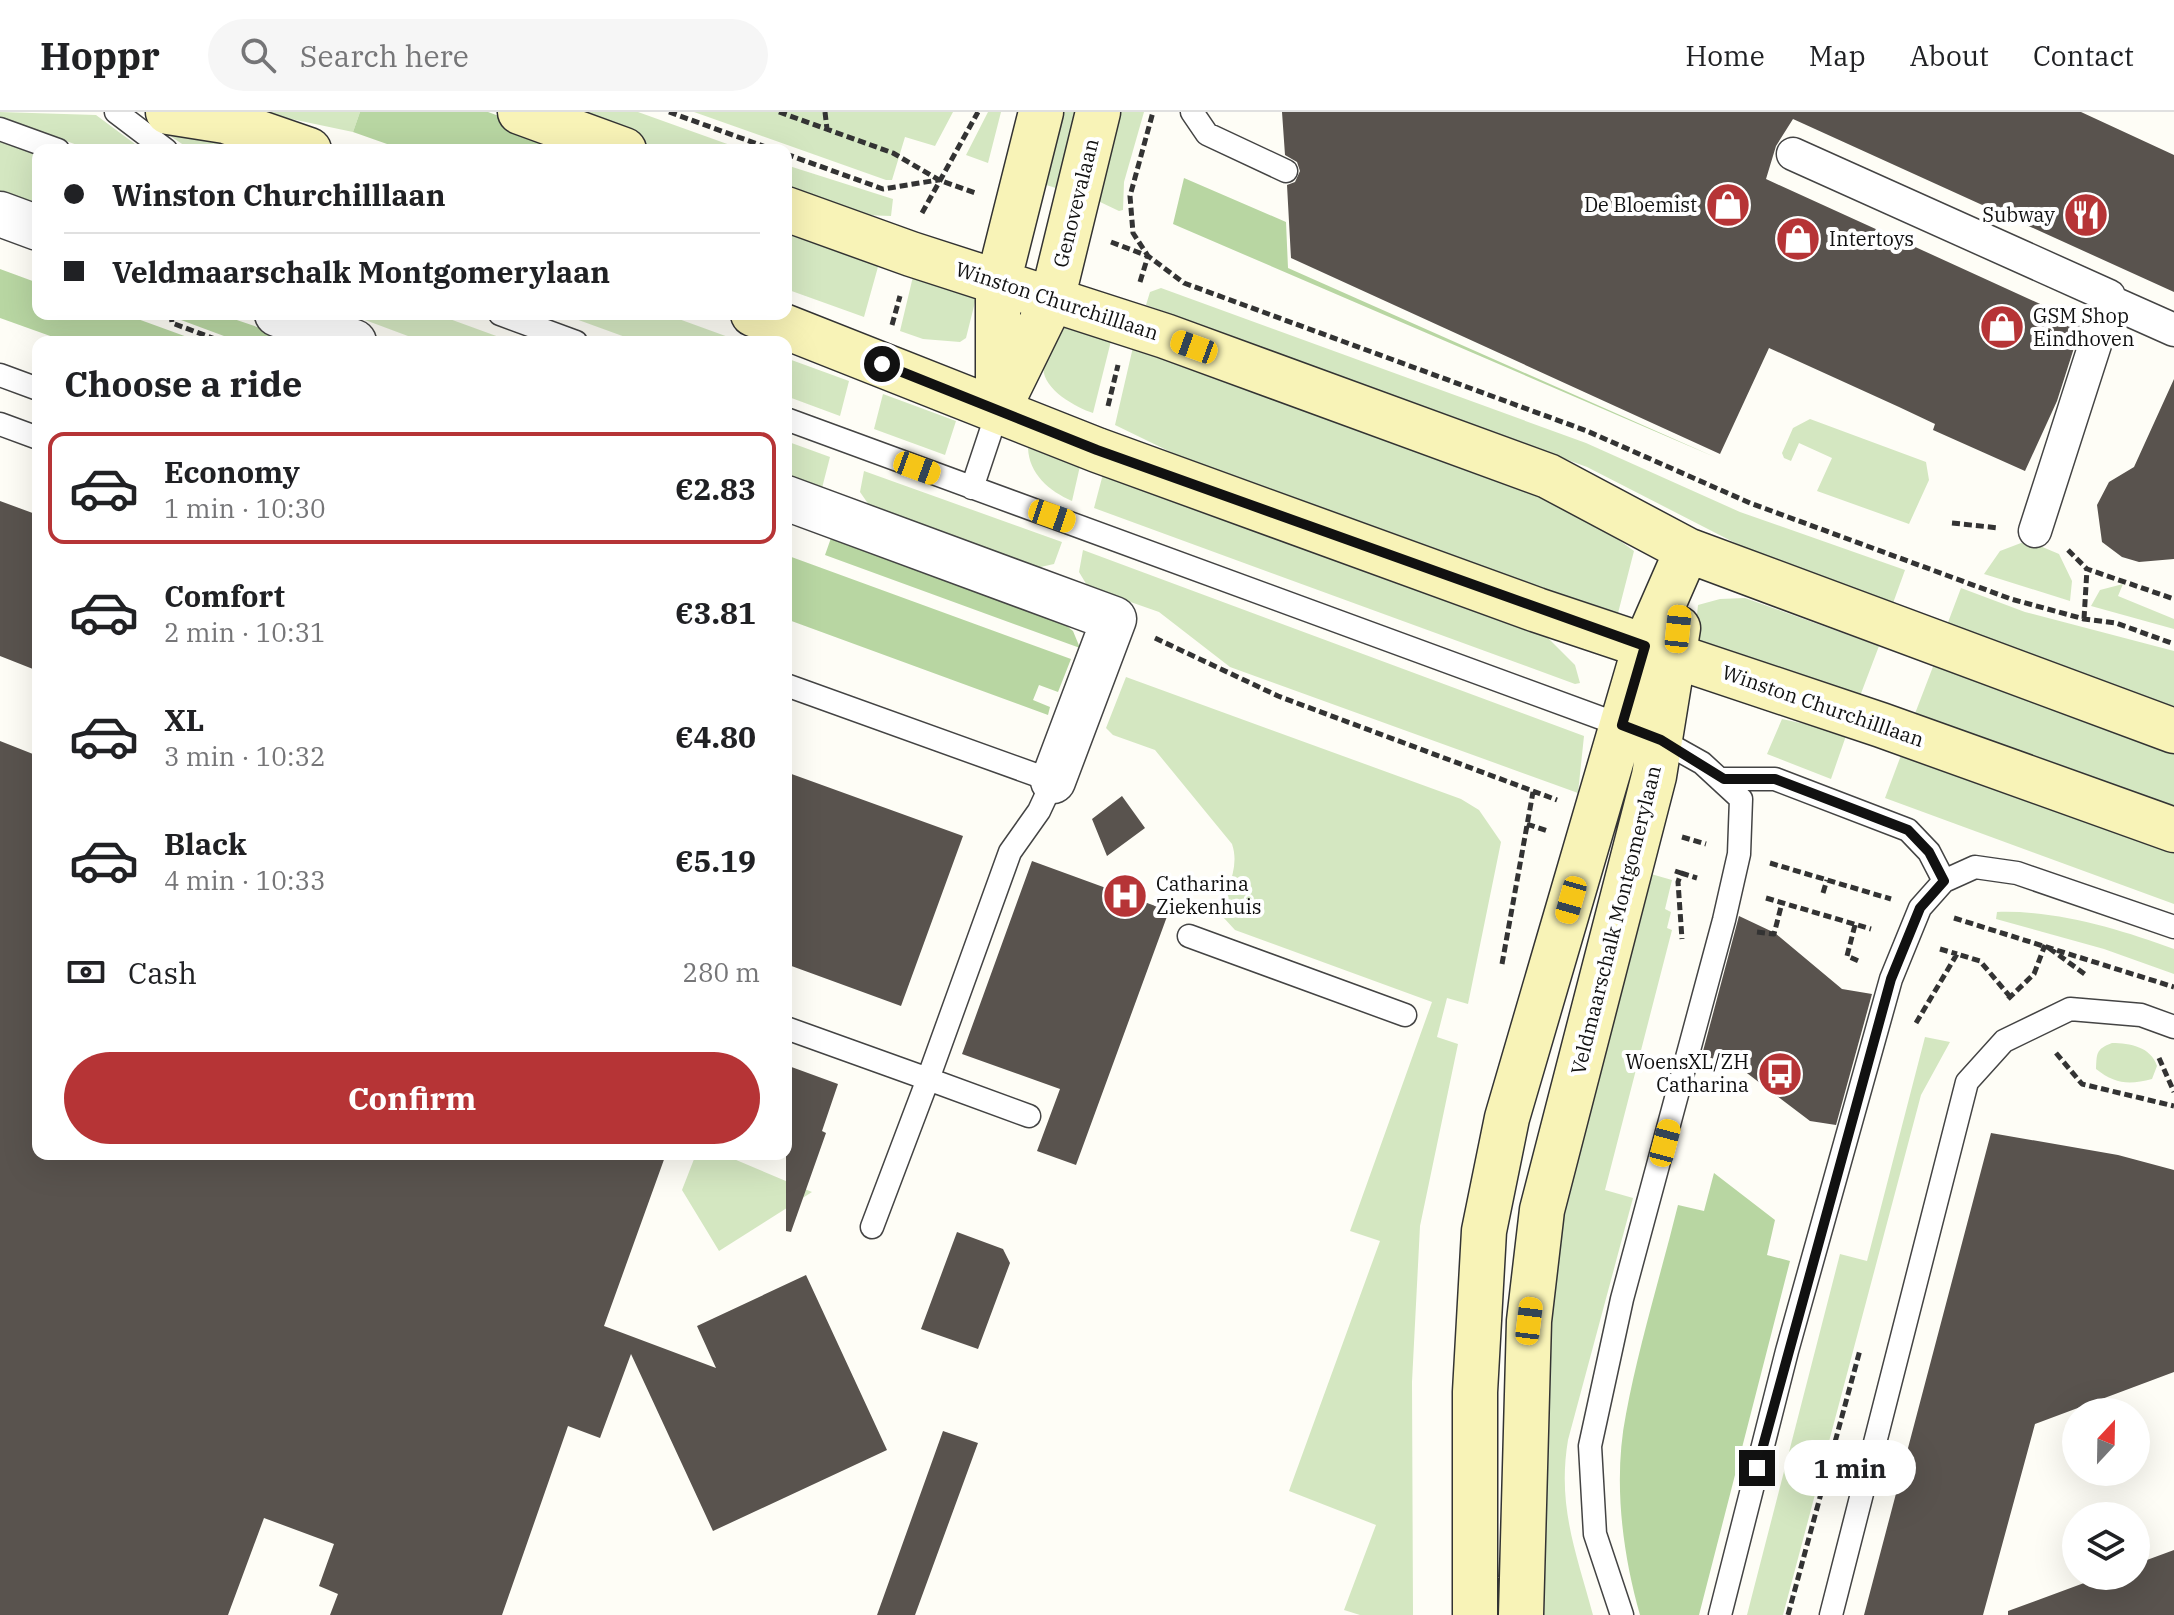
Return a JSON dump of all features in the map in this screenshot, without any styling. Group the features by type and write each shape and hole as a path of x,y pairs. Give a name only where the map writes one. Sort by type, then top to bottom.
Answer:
{"main road":[{"path":"168,112 225,121 292,144"},
{"path":"520,112 608,144"},
{"path":"998,410 998,283 1041,112"},
{"name":"Genovevalaan","path":"998,410 1052,300 1098,112"},
{"name":"Winston Churchilllaan","path":"792,211 998,283 1165,336 1548,476 1687,550 2174,731"},
{"name":"Winston Churchilllaan","path":"768,320 1141,466 2174,830"},
{"name":"Veldmaarschalk Montgomerylaan","path":"1521,1615 1529,1321 1542,1210 1642,732 1687,550"},
{"name":"Veldmaarschalk Montgomerylaan","path":"1475,1615 1475,1392 1484,1231 1507,1118 1642,732"}],"street":[{"path":"1793,154 2109,296 2035,531"},
{"path":"0,214 32,226"},
{"path":"2109,301 2174,330"},
{"path":"294,320 338,336"},
{"path":"792,500 1114,619 1053,781"}],"lane":[{"path":"116,112 158,144"},
{"path":"1192,112 1207,134 1286,171"},
{"path":"0,129 41,144"},
{"path":"516,320 560,336"},
{"path":"0,375 32,387"},
{"path":"972,488 998,410"},
{"path":"792,421 1642,732 1724,779 1741,799 1739,854 1622,1299 1590,1446 1595,1534 1622,1615"},
{"path":"0,424 32,436"},
{"path":"792,687 1053,781 1039,811 1010,852 872,1227"},
{"path":"1724,779 1775,779 1908,830 1929,852 1944,881"},
{"path":"1720,1615 1787,1351 1891,979 1920,908 1944,881 1975,867 2017,873 2174,927"},
{"path":"1189,936 1405,1015"},
{"path":"1831,1615 1967,1082 2004,1041 2070,1009 2141,1015 2174,1027"},
{"path":"792,1030 1029,1116"}],"path":[{"path":"669,112 757,144"},
{"path":"779,112 893,153 939,180 1017,207"},
{"path":"825,112 827,129"},
{"path":"939,180 978,112"},
{"path":"1148,256 1133,233 1130,196 1153,112"},
{"path":"792,156 883,189 939,180"},
{"path":"1070,226 1148,256 1184,283 1587,431 1750,503 2011,599 2084,619 2116,623 2174,644"},
{"path":"172,320 172,323 207,336"},
{"path":"1952,523 2035,531 2064,546 2087,569 2174,599"},
{"path":"2084,619 2087,569"},
{"path":"1114,619 1278,696 1533,792"},
{"path":"1767,862 1886,897"},
{"path":"1681,873 1697,878"},
{"path":"1823,893 1827,880"},
{"path":"1766,898 1871,929"},
{"path":"1753,946 1757,931 1774,934 1782,903"},
{"path":"1967,921 2174,987"},
{"path":"1940,949 1980,961 2082,1084 2174,1106"},
{"path":"1910,1033 1957,954"}],"green space":[{"path":"0,112 96,115 135,144 74,144 0,117"},
{"path":"258,112 360,112 353,132"},
{"path":"360,112 488,112 576,144 387,144 353,132"},
{"path":"555,112 638,112 727,144 642,144"},
{"path":"694,112 953,112 935,146 905,137 892,180 792,147 792,144"},
{"path":"988,112 1001,112 988,163 966,155"},
{"path":"1061,112 1079,112 1059,189 1043,184"},
{"path":"1120,112 1144,112 1124,182 1123,210 1119,211 1098,201"},
{"path":"157,127 232,144 182,144"},
{"path":"0,140 32,152 32,204 0,193"},
{"path":"792,167 893,199 891,216 863,215 792,196"},
{"path":"1184,178 1286,222 1288,268 1717,458 1173,224"},
{"path":"792,223 881,256 864,317 792,291"},
{"path":"915,268 977,294 966,338 960,342 923,339 900,331"},
{"path":"0,269 32,281 32,320 140,320 184,336 50,336 0,318"},
{"path":"1161,288 1586,443 1740,512 1905,570 1892,606 1745,548 1587,467 1146,305 1150,292"},
{"path":"181,320 237,320 283,336 224,336"},
{"path":"365,320 452,320 496,336 408,336"},
{"path":"578,320 682,320 726,336 622,336"},
{"path":"1065,324 1111,341 1093,413 1060,395 1052,388 1044,372 1048,353"},
{"path":"1133,347 1571,505 1634,551 1617,617 1183,458 1115,425"},
{"path":"792,360 849,381 840,416 792,398"},
{"path":"883,394 956,421 945,455 874,429"},
{"path":"1810,419 1926,462 1929,480 1909,524 1817,491 1832,458 1799,443 1791,461 1784,458 1782,453 1793,428"},
{"path":"792,443 830,457 822,488 792,477"},
{"path":"1028,448 1080,466 1072,501 1056,492 1036,474"},
{"path":"864,471 1062,542 1054,564 1036,568 869,505 860,492"},
{"path":"1103,474 1546,636 1575,665 1580,683 1575,684 1094,508"},
{"path":"831,538 1062,622 1073,631 1080,648 825,555"},
{"path":"2021,543 2033,543 2059,554 2072,581 2070,601 1984,574 2000,551"},
{"path":"1083,550 1584,736 1578,793 1230,667 1159,612 1088,587 1079,572"},
{"path":"792,557 1071,659 1058,692 1039,685 1033,700 1050,707 1048,715 792,621"},
{"path":"2123,584 2118,596 2174,619 2174,629 2091,606 2100,590"},
{"path":"1961,588 2025,612 2174,651 2174,708 1947,625"},
{"path":"1745,598 1879,646 1857,704 1694,644 1698,605 1720,599"},
{"path":"1934,664 2174,752 2174,819 1911,724"},
{"path":"1126,677 1461,799 1479,810 1501,842 1468,1004 1447,998 1437,1037 1458,1044 1420,1226 1412,1382 1413,1615 1360,1615 1344,1610 1376,1525 1289,1491 1380,1241 1350,1231 1432,1002 1235,930 1223,917 1233,872 1232,844 1155,750 1113,735 1106,728"},
{"path":"1782,719 1847,733 1831,779 1767,754"},
{"path":"1903,750 2174,842 2174,904 1885,798"},
{"path":"1651,874 1672,880 1665,909 1671,912 1667,928 1672,930 1605,1190 1633,1198 1568,1440 1565,1464 1570,1529 1593,1615 1544,1615 1543,1417 1551,1299 1581,1139"},
{"path":"1997,912 2064,918 2109,928 2174,949 2174,974 2104,949 1996,919"},
{"path":"1925,1037 1950,1042 1921,1095 1783,1615 1747,1615 1840,1254 1867,1261"},
{"path":"2112,1043 2133,1045 2150,1054 2157,1066 2152,1079 2122,1082 2096,1069 2100,1050"},
{"path":"694,1160 736,1160 812,1192 719,1251 682,1190"},
{"path":"1714,1173 1775,1220 1767,1255 1790,1261 1699,1615 1640,1615 1628,1566 1621,1515 1620,1464 1626,1414 1678,1205 1704,1211"}],"building":[{"path":"1282,112 2081,112 2174,155 2174,292 1793,119 1776,146 1766,179 2082,323 2057,401 2025,471 1933,430 1935,424 1769,348 1720,454 1291,258 1287,185 1295,182 1300,171 1297,162 1285,155"},
{"path":"2174,379 2174,559 2139,562 2122,557 2102,542 2097,505 2109,482 2134,467"},
{"path":"0,501 32,513 32,669 0,656"},
{"path":"0,741 32,754 32,1160 664,1160 604,1326 716,1368 697,1326 806,1275 887,1450 713,1531 631,1354 600,1438 568,1426 502,1615 330,1615 338,1594 319,1586 334,1544 264,1518 228,1615 0,1615"},
{"path":"792,774 963,836 901,1006 792,966"},
{"path":"1122,796 1145,828 1107,856 1092,819"},
{"path":"1032,861 1169,911 1076,1165 1037,1151 1060,1089 962,1054"},
{"path":"1739,916 1775,933 1842,989 1872,994 1836,1125 1810,1121 1739,1067 1702,1055"},
{"path":"792,1067 838,1084 822,1131 826,1133 791,1232 786,1231 786,1160 792,1160"},
{"path":"1991,1133 2118,1155 2174,1170 2174,1372 2104,1398 2062,1398 2062,1414 2035,1424 1983,1615 1864,1615"},
{"path":"957,1232 1003,1249 1010,1263 978,1349 921,1329"},
{"path":"943,1431 978,1443 915,1615 877,1615"},
{"path":"2174,1550 2174,1615 2008,1615 2008,1611 2065,1590 2150,1590 2150,1559"}],"place":[{"name":"De Bloemist","path":"1728,205"},
{"name":"Subway","path":"2086,215"},
{"name":"Intertoys","path":"1798,239"},
{"name":"GSM Shop Eindhoven","path":"2002,327"},
{"name":"Catharina Ziekenhuis","path":"1125,896"},
{"name":"WoensXL/ZH Catharina","path":"1780,1074"}],"route":[{"path":"882,364 1097,450 1537,610 1645,646 1622,725 1661,740 1724,779 1775,779 1908,830 1929,852 1944,881 1920,908 1891,979 1757,1468"}]}
